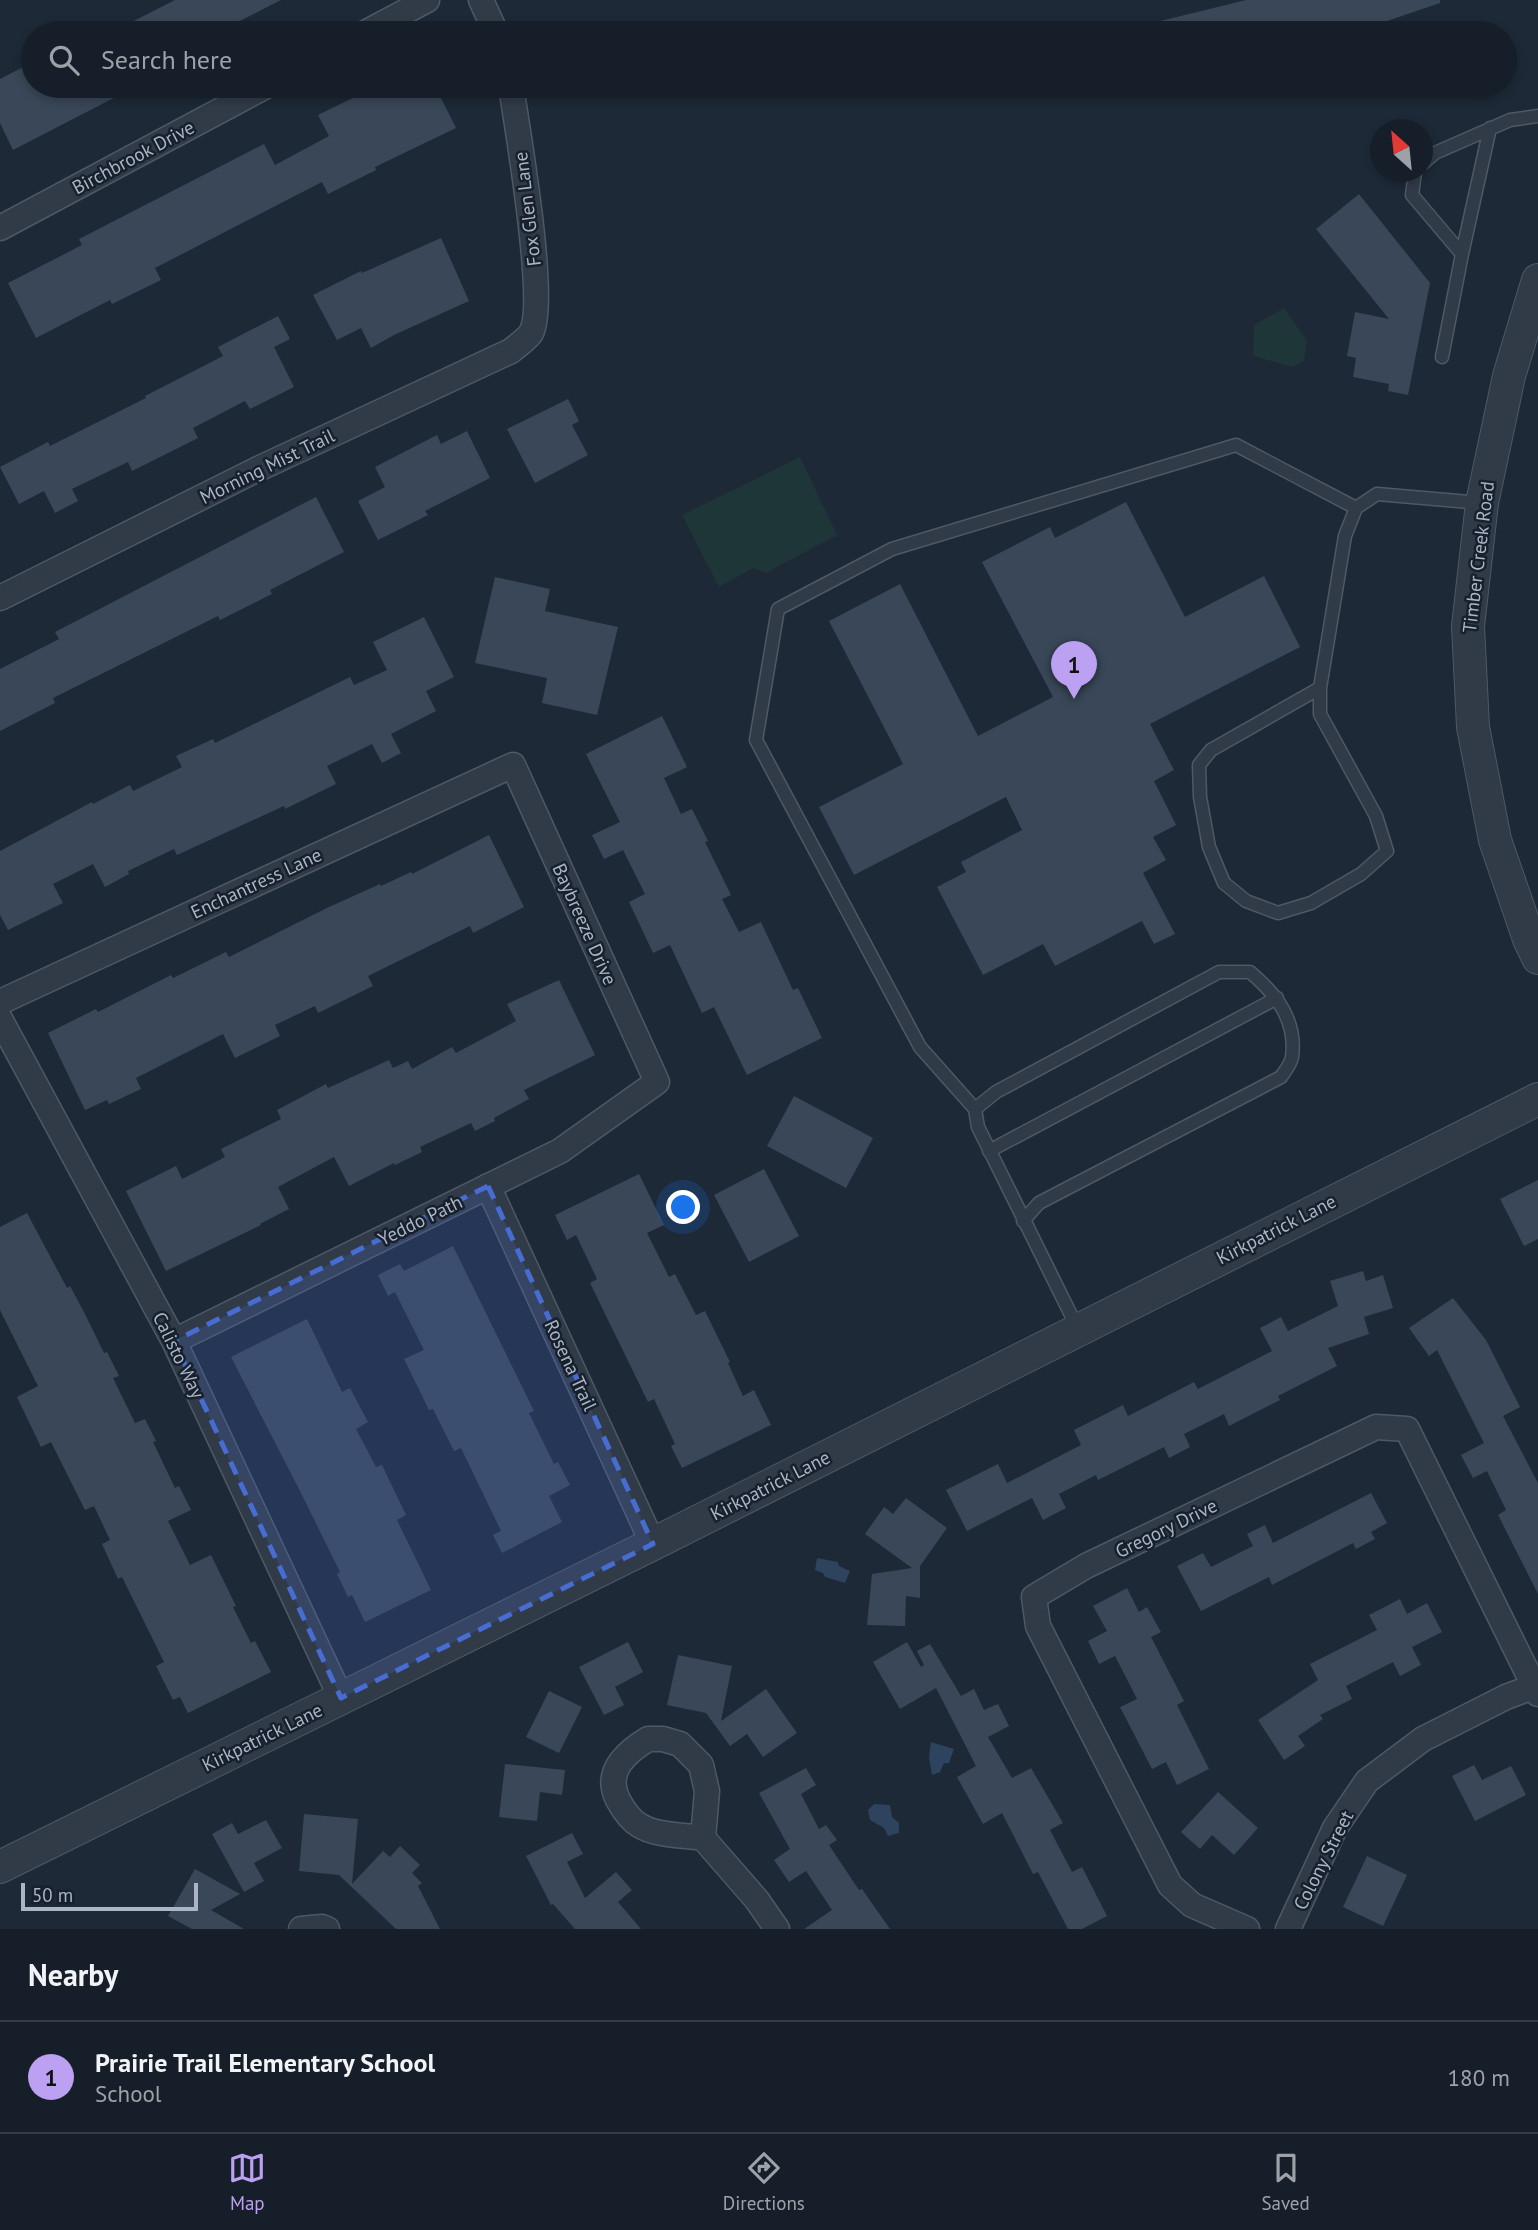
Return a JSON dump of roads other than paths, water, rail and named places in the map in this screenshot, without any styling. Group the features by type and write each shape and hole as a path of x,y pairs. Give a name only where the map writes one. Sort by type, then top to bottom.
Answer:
{"street":[{"path":"388,21 427,0"},
{"path":"481,0 491,21"},
{"name":"Birchbrook Drive","path":"0,228 244,98"},
{"name":"Fox Glen Lane","path":"513,98 537,295 531,332"},
{"name":"Timber Creek Road","path":"1538,280 1509,376 1482,503 1468,626 1473,727 1495,840 1538,958"},
{"name":"Morning Mist Trail","path":"0,598 258,469 511,351 531,332"},
{"name":"Enchantress Lane","path":"0,1002 513,765"},
{"name":"Baybreeze Drive","path":"513,765 657,1082"},
{"name":"Calisto Way","path":"0,1019 174,1341 341,1698"},
{"name":"Yeddo Path","path":"174,1341 559,1151 657,1082"},
{"name":"Kirkpatrick Lane","path":"0,1867 653,1544 1538,1099"},
{"name":"Rosena Trail","path":"488,1186 653,1544"},
{"name":"Gregory Drive","path":"1248,1929 1192,1905 1170,1885 1038,1626 1034,1597 1086,1566 1376,1427 1407,1429 1537,1689"},
{"name":"Colony Street","path":"1288,1929 1335,1828 1367,1781 1423,1739 1506,1697 1537,1689"},
{"path":"703,1838 707,1791 701,1765 680,1744 663,1739 648,1739 632,1749 613,1775 613,1790 622,1808 636,1824 646,1829 703,1838 757,1900 776,1929"},
{"path":"301,1929 327,1929"}],"lane":[{"path":"1433,155 1510,120 1538,117"},
{"path":"1442,357 1490,128"},
{"path":"1414,182 1412,195 1462,254"},
{"path":"1078,1329 989,1151 978,1127 975,1109 920,1047 756,740 778,609 892,549 1236,445 1356,508"},
{"path":"1320,688 1211,750 1199,765 1200,797 1209,847 1224,883 1246,901 1278,913 1311,903 1341,886 1361,874 1387,851 1376,816 1320,714 1320,688 1345,536 1356,508 1377,494 1482,503"},
{"path":"975,1109 996,1092 1219,972 1250,972 1274,992 1290,1025 1292,1059 1281,1077 1039,1203 1023,1221"},
{"path":"989,1151 1277,998"}],"water":[{"path":"817,1558 838,1562 839,1566 850,1571 845,1583 825,1577 823,1573 815,1570"},
{"path":"931,1742 954,1749 949,1763 944,1763 940,1772 932,1775 929,1757"},
{"path":"874,1804 890,1805 892,1817 899,1823 899,1833 888,1836 884,1828 870,1820 868,1810"}],"place":[{"name":"Prairie Trail Elementary School","path":"1074,699"}]}
